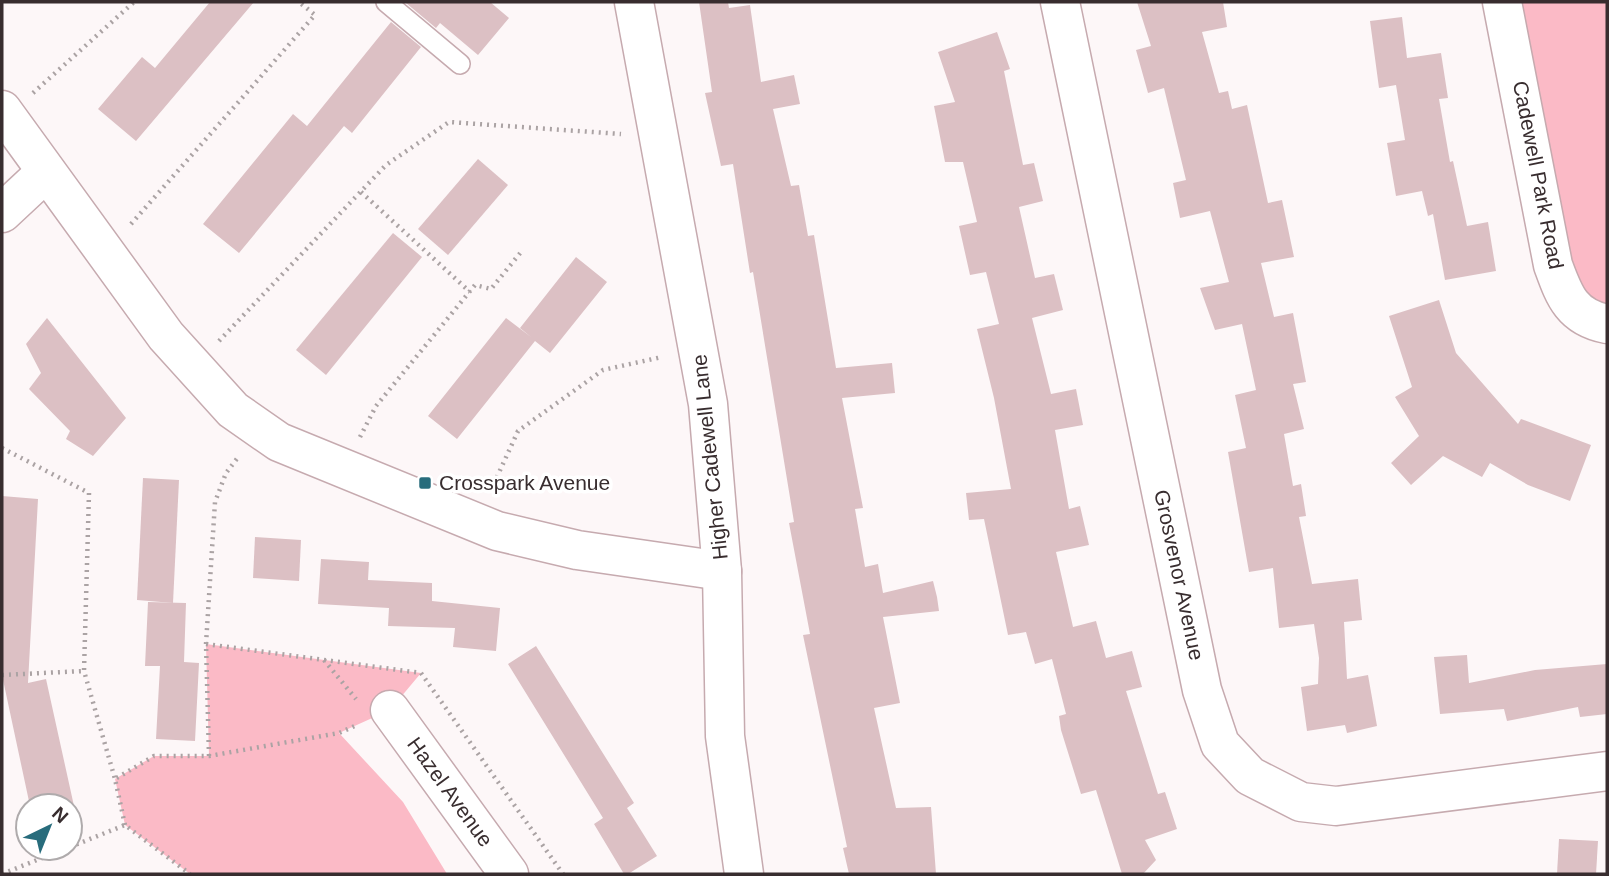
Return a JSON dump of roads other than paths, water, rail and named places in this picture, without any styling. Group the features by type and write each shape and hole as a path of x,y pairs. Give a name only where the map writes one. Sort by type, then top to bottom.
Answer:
{"street":[{"name":"Higher Cadewell Lane","path":"634,2 708,404 722,570 725,736 737,872"},
{"name":"Grosvenor Avenue","path":"1060,2 1202,690 1220,744 1250,776 1276,792 1301,802 1336,806 1607,771"},
{"name":"Cadewell Park Road","path":"1502,2 1553,265 1567,303 1596,322 1607,324"},
{"path":"6,115 166,336 233,410 279,442 497,531 578,550 722,570"},
{"path":"2,213 46,172"},
{"name":"Hazel Avenue","path":"381,714 509,874"}],"lane":[{"path":"386,2 460,64"}],"place":[{"name":"Crosspark Avenue","path":"425,483"}]}
